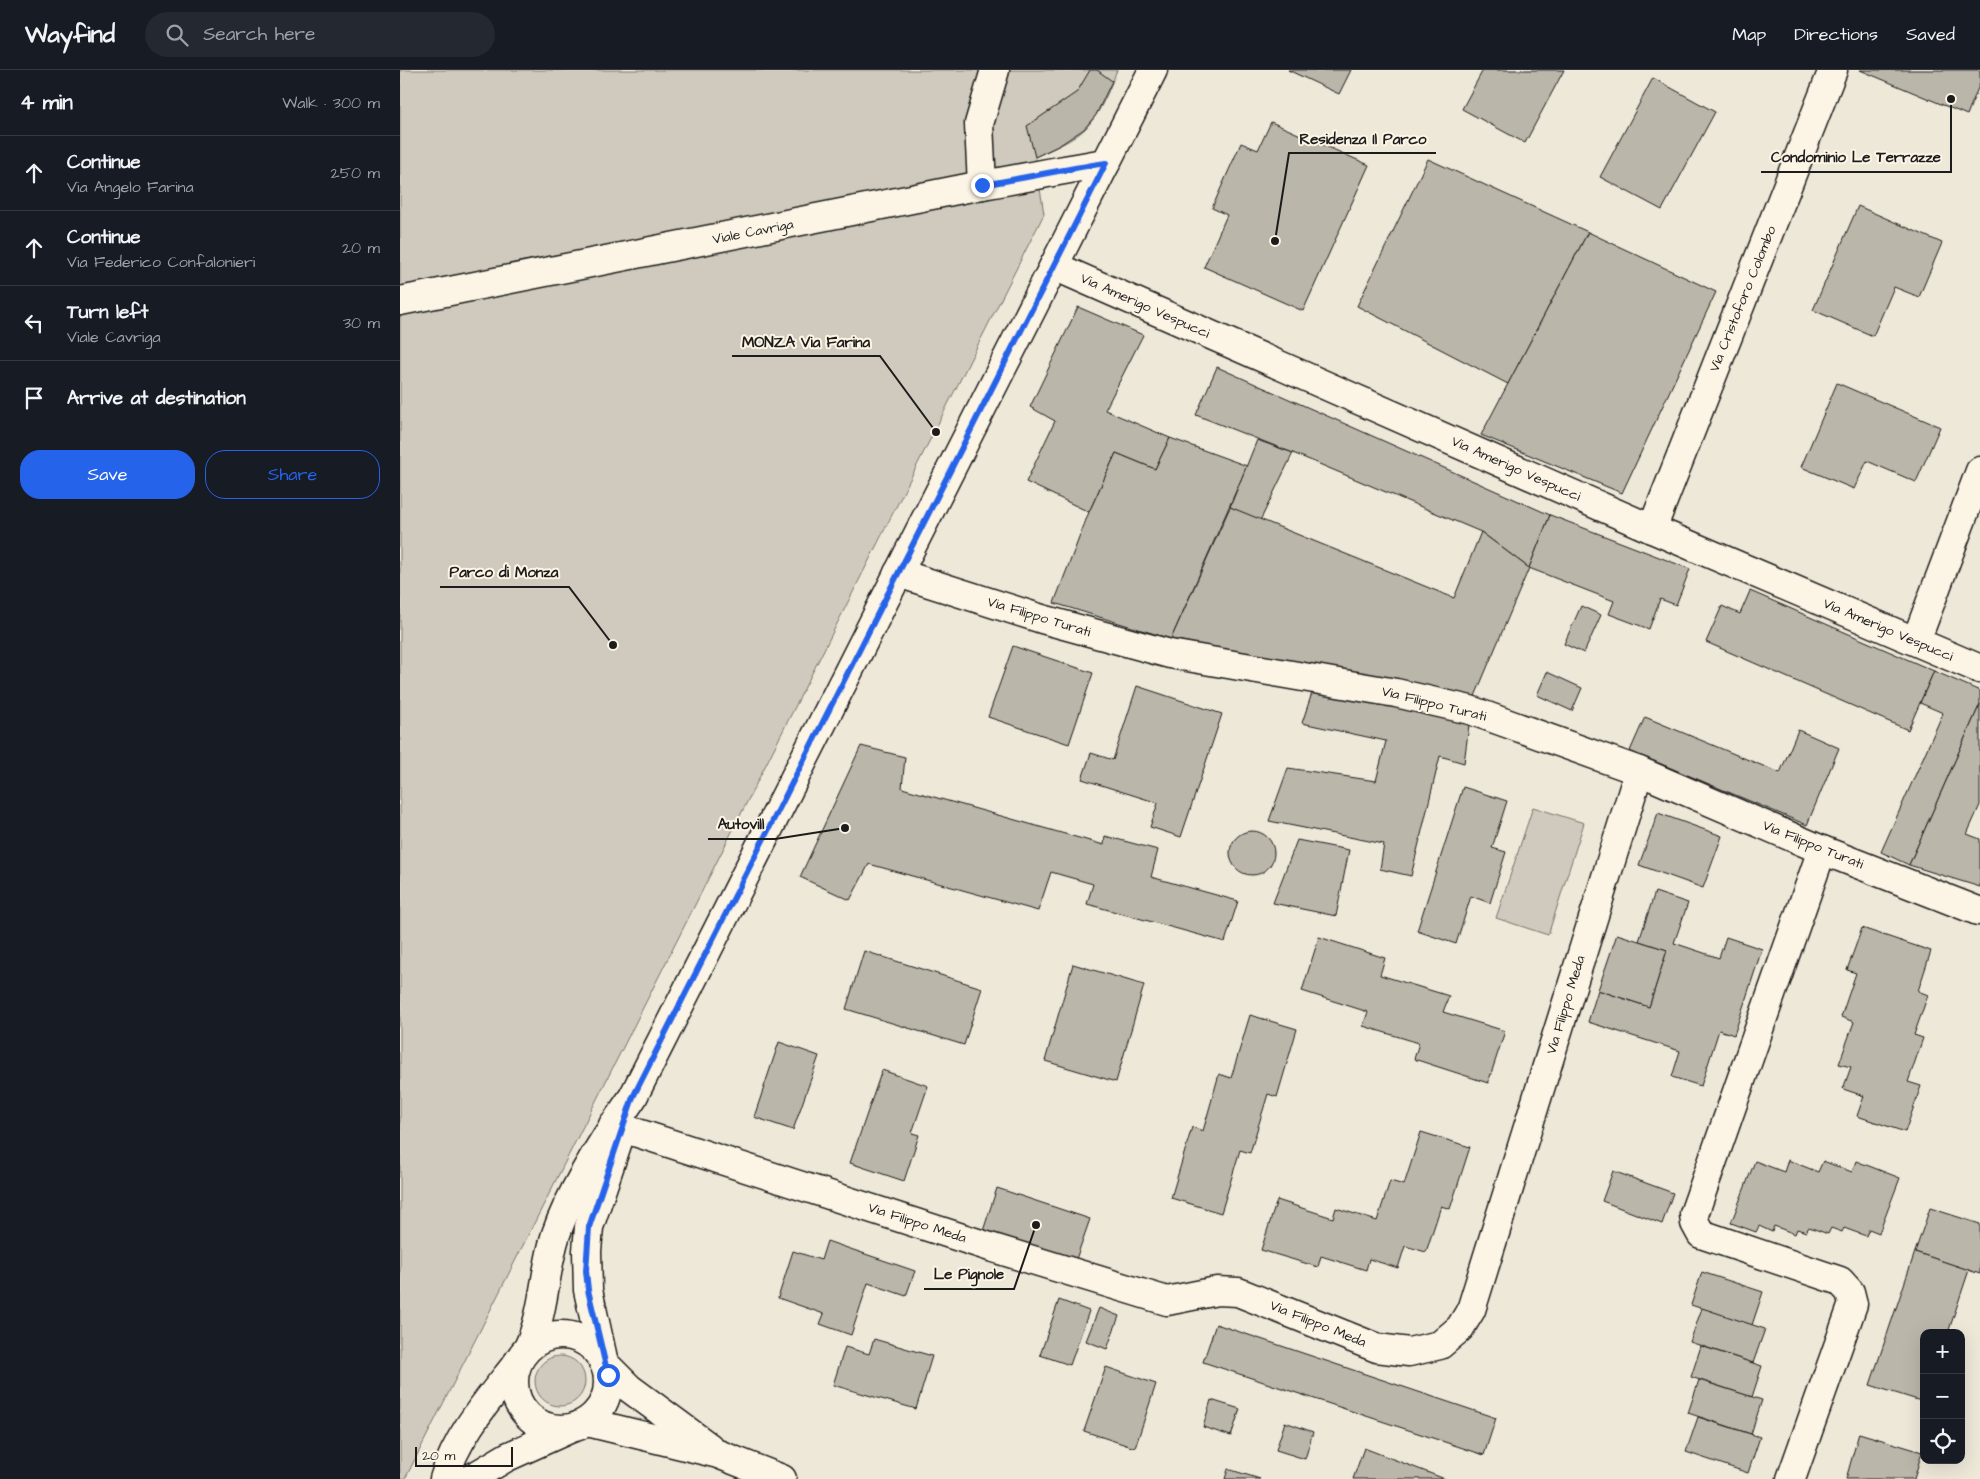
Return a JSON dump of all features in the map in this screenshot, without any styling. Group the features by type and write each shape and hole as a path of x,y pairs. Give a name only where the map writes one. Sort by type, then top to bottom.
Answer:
{"street":[{"path":"982,185 979,124 995,70"},
{"path":"782,1479 718,1454 578,1425 556,1429 542,1426 524,1412 517,1399 514,1387 515,1373 537,1330 551,1254 562,1218 573,1196 618,1127 1153,70"},
{"name":"Via Cristoforo Colombo","path":"1652,529 1833,70"},
{"name":"Viale Cavriga","path":"400,301 982,185 1106,163"},
{"name":"Via Amerigo Vespucci","path":"1054,266 1652,529 1980,669"},
{"path":"1916,641 1980,471"},
{"name":"Via Filippo Turati","path":"898,573 1042,619 1170,654 1396,693 1470,710 1639,772 1822,850 1978,911"},
{"name":"Via Filippo Meda","path":"618,1127 990,1247 1167,1301 1217,1291 1238,1292 1378,1348 1408,1352 1440,1345 1460,1328 1472,1310 1639,772"},
{"path":"1791,1479 1853,1304 1850,1292 1840,1281 1700,1234 1695,1223 1694,1214 1822,850"},
{"path":"470,1479 507,1458 578,1425 600,1409 606,1396 608,1380 588,1290 587,1251 589,1227 618,1127"},
{"path":"444,1479 449,1463 460,1441 486,1402 524,1354 539,1341 550,1336 570,1336 588,1344 597,1351 604,1363 628,1388 718,1454"}],"shaded area":[{"path":"400,70 1117,70 1100,108 1086,128 1069,141 1035,157 1044,214 405,1479 400,1479"},
{"path":"1533,807 1584,823 1548,935 1496,918"},
{"path":"555,1356 565,1356 578,1363 585,1376 585,1386 578,1399 565,1406 555,1406 546,1402 539,1395 535,1386 535,1376 539,1367 546,1360"}],"building":[{"path":"1090,70 1097,70 1112,81 1096,115 1084,129 1060,145 1035,157 1027,126 1077,92"},
{"path":"1288,70 1351,70 1339,94"},
{"path":"1483,70 1564,70 1525,143 1462,109"},
{"path":"1860,70 1980,70 1980,83 1967,115"},
{"path":"1653,78 1715,112 1662,210 1600,177"},
{"path":"1271,122 1369,165 1303,311 1204,267 1227,215 1212,208 1241,143 1258,150"},
{"path":"1428,159 1588,232 1508,384 1357,306"},
{"path":"1858,206 1942,243 1919,297 1894,287 1873,336 1813,310"},
{"path":"1588,232 1716,292 1622,493 1481,435"},
{"path":"1078,307 1143,335 1105,410 1170,438 1155,469 1116,453 1089,512 1026,482 1055,421 1030,407"},
{"path":"1217,367 1550,515 1529,568 1481,532 1293,453 1196,415"},
{"path":"1837,383 1940,427 1916,482 1867,461 1854,489 1801,467"},
{"path":"1170,438 1247,466 1171,639 1054,603 1089,512 1116,453 1155,469"},
{"path":"1257,440 1293,453 1260,521 1230,507"},
{"path":"1230,507 1454,598 1481,532 1529,568 1473,701 1413,686 1171,639"},
{"path":"1550,515 1690,569 1676,605 1660,599 1649,629 1609,614 1614,601 1529,568"},
{"path":"1750,591 1934,671 1908,730 1706,642 1722,606 1740,614"},
{"path":"1581,606 1601,615 1584,653 1564,644"},
{"path":"1013,646 1093,673 1069,744 988,717"},
{"path":"1934,671 1980,691 1980,704 1909,865 1881,852 1943,713 1920,703"},
{"path":"1547,672 1582,688 1572,711 1537,695"},
{"path":"1137,686 1222,714 1181,837 1150,827 1158,803 1082,779 1091,753 1113,760"},
{"path":"1314,687 1470,717 1464,763 1440,756 1411,876 1380,869 1384,844 1269,821 1288,768 1376,781 1386,741 1302,723"},
{"path":"1980,704 1980,805 1967,834 1980,839 1980,887 1909,865"},
{"path":"1645,717 1780,773 1798,730 1839,748 1807,825 1630,751"},
{"path":"861,746 905,757 902,788 1104,845 1105,836 1158,850 1151,877 1238,901 1225,942 1087,904 1093,884 1051,872 1038,911 869,864 850,900 800,877"},
{"path":"1463,787 1507,801 1492,848 1506,852 1490,903 1471,896 1456,944 1417,931"},
{"path":"1658,813 1722,836 1703,888 1639,865"},
{"path":"1252,831 1264,835 1270,841 1274,853 1270,865 1264,871 1252,875 1240,871 1234,865 1230,853 1234,841 1240,835"},
{"path":"1297,840 1349,850 1336,916 1273,903"},
{"path":"1655,892 1688,903 1674,943 1719,958 1726,937 1762,949 1734,1035 1719,1030 1701,1086 1672,1077 1680,1051 1588,1022 1598,990 1649,1007 1667,950 1639,941"},
{"path":"1862,928 1931,951 1918,991 1928,995 1914,1035 1923,1038 1908,1082 1921,1086 1905,1132 1857,1116 1864,1096 1843,1089 1851,1067 1839,1064 1854,1022 1841,1017 1856,973 1847,970"},
{"path":"1617,934 1667,950 1649,1007 1598,990"},
{"path":"1319,937 1385,958 1380,975 1449,996 1443,1012 1505,1031 1488,1083 1414,1059 1419,1043 1363,1026 1368,1012 1302,991"},
{"path":"864,951 982,988 964,1045 846,1009"},
{"path":"1073,964 1144,985 1116,1082 1045,1061"},
{"path":"1250,1015 1297,1029 1277,1097 1268,1094 1250,1153 1240,1150 1221,1213 1171,1198 1192,1127 1203,1131 1219,1074 1231,1078"},
{"path":"779,1042 819,1056 793,1130 754,1117"},
{"path":"882,1070 928,1086 912,1133 919,1135 904,1181 850,1163"},
{"path":"1421,1132 1470,1147 1450,1209 1441,1206 1426,1252 1405,1246 1398,1268 1369,1259 1366,1270 1321,1256 1318,1267 1261,1250 1277,1200 1333,1218 1336,1208 1377,1221 1390,1181 1404,1185"},
{"path":"1788,1160 1818,1172 1823,1161 1852,1172 1856,1161 1900,1178 1879,1233 1869,1229 1866,1236 1844,1228 1842,1232 1831,1228 1828,1234 1809,1227 1806,1232 1797,1229 1795,1234 1774,1226 1772,1232 1759,1226 1756,1232 1731,1223 1755,1161 1784,1172"},
{"path":"1613,1171 1673,1193 1662,1224 1602,1201"},
{"path":"997,1188 1090,1219 1075,1262 983,1231"},
{"path":"1930,1208 1980,1224 1980,1274 1915,1252"},
{"path":"827,1241 915,1271 906,1296 868,1283 851,1335 820,1324 824,1314 778,1298 793,1251 821,1260"},
{"path":"1915,1252 1969,1270 1949,1329 1920,1329 1920,1401 1870,1385"},
{"path":"1702,1272 1763,1292 1752,1325 1691,1305"},
{"path":"1059,1300 1089,1311 1070,1365 1040,1355"},
{"path":"1099,1308 1119,1316 1107,1349 1086,1341"},
{"path":"1702,1308 1765,1329 1753,1363 1690,1342"},
{"path":"1216,1324 1496,1418 1484,1455 1203,1362"},
{"path":"874,1339 932,1356 916,1409 833,1385 845,1347 869,1354"},
{"path":"1701,1346 1762,1366 1752,1397 1691,1377"},
{"path":"1106,1367 1156,1384 1135,1448 1084,1431"},
{"path":"1699,1380 1762,1400 1751,1434 1688,1413"},
{"path":"1211,1400 1240,1409 1231,1436 1203,1427"},
{"path":"1698,1417 1760,1437 1748,1473 1686,1452"},
{"path":"1285,1422 1313,1432 1305,1459 1276,1450"},
{"path":"1859,1433 1920,1451 1920,1459 1914,1479 1846,1479"},
{"path":"1364,1448 1445,1479 1353,1479"},
{"path":"1228,1469 1260,1479 1225,1479"}],"place":[{"name":"Condominio Le Terrazze","path":"1951,99"},
{"name":"Residenza Il Parco","path":"1275,241"},
{"name":"MONZA Via Farina","path":"936,432"},
{"name":"Parco di Monza","path":"613,645"},
{"name":"Autovill","path":"845,828"},
{"name":"Le Pignole","path":"1036,1225"}],"route":[{"path":"608,1375 593,1319 588,1290 586,1271 589,1227 633,1097 1106,163 982,185"}]}
